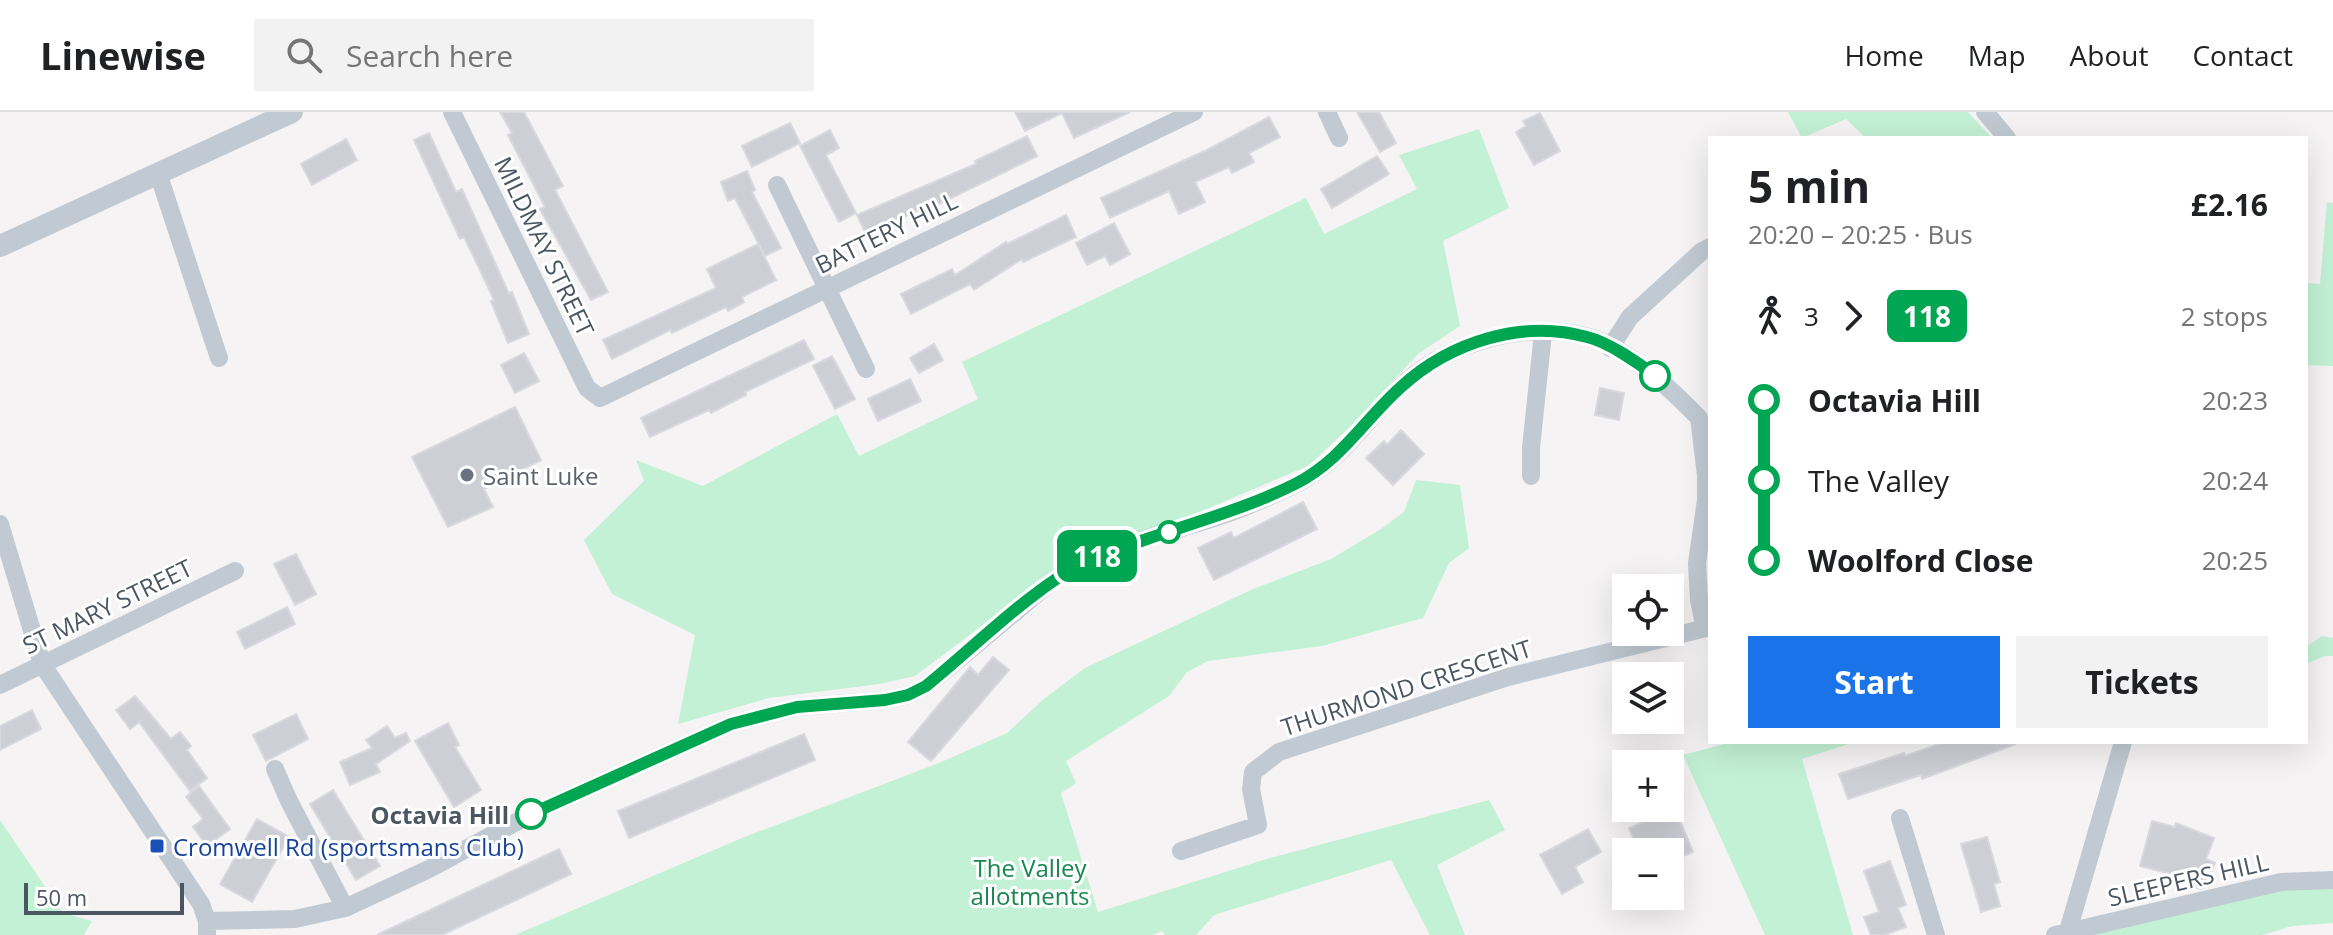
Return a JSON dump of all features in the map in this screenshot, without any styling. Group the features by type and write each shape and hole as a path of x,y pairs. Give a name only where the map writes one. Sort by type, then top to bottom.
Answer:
{"street":[{"path":"0,246 292,112"},
{"name":"MILDMAY STREET","path":"452,112 587,388 600,398"},
{"name":"BATTERY HILL","path":"600,398 1194,112"},
{"path":"1327,112 1339,138"},
{"path":"1992,114 2006,136"},
{"path":"158,173 219,358"},
{"path":"777,185 866,369"},
{"path":"1610,348 1630,317 1708,248"},
{"path":"1531,476 1543,333"},
{"path":"0,524 42,664 201,904 207,928 299,927 429,869 531,814 731,724 797,707 885,700 917,691 1048,584 1091,558 1218,517 1292,486 1339,455 1399,389 1424,368 1461,347 1503,334 1591,337 1642,366 1705,416 1706,487 1697,563 1699,600 1708,627"},
{"name":"ST MARY STREET","path":"0,685 235,571"},
{"name":"THURMOND CRESCENT","path":"1181,851 1258,825 1251,789 1253,772 1279,752 1508,677 1708,627"},
{"path":"2062,933 2122,744"},
{"path":"275,769 345,908"},
{"path":"1900,818 1936,935"},
{"name":"SLEEPERS HILL","path":"2062,933 2281,882 2333,880"}],"green space":[{"path":"1788,112 1968,112 1990,136 1864,136 1846,119 1801,136"},
{"path":"1479,129 1509,208 1443,241 1460,326 1418,354 1351,426 1308,466 1190,516 1086,550 915,676 879,684 769,698 678,724 695,635 612,594 584,540 644,481 636,460 703,486 837,414 859,456 978,399 962,362 1306,198 1324,234 1417,189 1399,155"},
{"path":"2327,202 2333,203 2333,366 2308,365 2308,283 2320,284"},
{"name":"The Valley allotments","path":"1416,480 1460,485 1469,548 1449,563 1423,618 1322,646 1208,661 1187,672 1169,696 1066,761 1076,783 1061,793 1098,912 1270,858 1489,800 1505,830 1437,865 1465,935 1430,935 1391,860 1214,915 1196,935 1165,935 1162,931 1153,935 515,935 742,838 939,763 1007,733 1045,698 1085,668 1253,589 1331,559 1381,529 1404,512"},
{"path":"2322,636 2333,638 2333,656 2308,663 2308,646"},
{"path":"1724,744 1849,744 1802,759 1853,935 1765,935 1684,755"},
{"path":"0,820 63,913 92,921 84,935 0,935"},
{"path":"2333,887 2333,923 2292,926 2262,935 2079,935 2259,893"}],"building":[{"path":"500,112 524,112 563,186 555,190 608,292 591,300 540,209 545,207 508,135 512,133"},
{"path":"1015,112 1130,112 1074,138 1062,113 1025,131"},
{"path":"1357,112 1379,112 1396,143 1380,152"},
{"path":"1540,113 1560,151 1534,165 1516,132 1526,126 1523,121"},
{"path":"1269,117 1280,137 1249,153 1254,162 1232,173 1229,167 1195,182 1205,202 1179,214 1169,191 1110,218 1101,198 1207,150"},
{"path":"790,123 800,143 752,167 742,146"},
{"path":"830,130 839,148 826,155 856,213 839,222 800,146"},
{"path":"429,133 456,192 462,189 529,334 508,343 491,301 494,300 464,237 460,239 414,140"},
{"path":"1027,136 1037,156 925,211 923,208 866,234 857,215 976,164 975,161"},
{"path":"346,139 357,160 312,185 301,164"},
{"path":"1377,156 1389,174 1332,208 1321,189"},
{"path":"747,171 755,190 752,192 781,248 765,256 735,198 728,201 721,182"},
{"path":"1066,215 1076,237 1023,262 1022,259 974,290 970,284 911,314 901,294 952,269 955,275 1006,242"},
{"path":"1114,223 1130,254 1110,265 1105,256 1087,265 1076,243"},
{"path":"758,244 776,280 742,297 744,302 728,311 726,307 672,333 670,330 612,359 603,340 716,288 707,269"},
{"path":"804,340 814,359 745,392 746,395 711,413 709,410 650,437 641,418"},
{"path":"934,344 943,360 919,373 910,358"},
{"path":"524,353 539,381 515,393 501,365"},
{"path":"832,356 855,399 835,409 813,366"},
{"path":"910,379 921,401 878,421 868,399"},
{"path":"1600,388 1624,393 1619,420 1595,415"},
{"name":"Saint Luke","path":"515,407 541,460 484,489 493,507 448,527 412,457"},
{"path":"1401,430 1424,454 1393,485 1366,458 1384,441 1387,445"},
{"path":"1303,502 1317,529 1214,580 1198,548 1231,532 1234,538"},
{"path":"296,554 316,594 295,605 274,564"},
{"path":"287,607 295,624 245,649 237,632"},
{"path":"993,657 1009,670 931,761 908,742 970,667 978,675"},
{"path":"135,696 171,739 180,732 191,746 187,750 207,778 190,791 139,722 130,729 116,710"},
{"path":"32,710 41,729 0,750 0,726"},
{"path":"296,714 308,739 266,761 253,735"},
{"path":"448,723 459,745 455,747 481,790 454,807 415,741"},
{"path":"387,726 395,738 406,733 410,741 376,764 380,772 350,785 340,762 372,748 366,740"},
{"path":"804,734 815,760 629,838 618,811"},
{"path":"1939,744 2016,744 1922,779 1921,775 1848,799 1839,774 1904,753 1905,756"},
{"path":"199,786 230,829 207,846 193,827 203,819 186,797"},
{"path":"333,790 380,866 356,880 310,804"},
{"path":"257,819 289,837 252,902 220,884"},
{"path":"2152,821 2175,827 2176,823 2214,838 2206,859 2215,863 2205,887 2200,889 2181,881 2183,877 2140,866"},
{"path":"1644,822 1680,822 1693,852 1684,856 1684,838 1633,838 1629,828"},
{"path":"1588,829 1601,852 1575,867 1583,882 1562,894 1540,855"},
{"path":"1987,837 2000,882 1994,884 2000,906 1981,912 1961,844"},
{"path":"559,849 571,874 442,935 377,935"},
{"path":"1890,861 1906,905 1898,908 1906,927 1885,935 1871,935 1864,917 1879,912 1864,871"}],"bus line":[{"name":"118","path":"531,814 731,724 797,707 885,700 908,695 926,686 1048,584 1091,558 1218,517 1292,486 1319,471 1339,455 1399,389 1424,368 1461,347 1503,334 1571,334 1591,337 1655,376"}],"place":[{"name":"Saint Luke","path":"467,475"},
{"name":"Octavia Hill","path":"531,814"},
{"name":"Cromwell Rd (sportsmans Club)","path":"157,846"}]}
